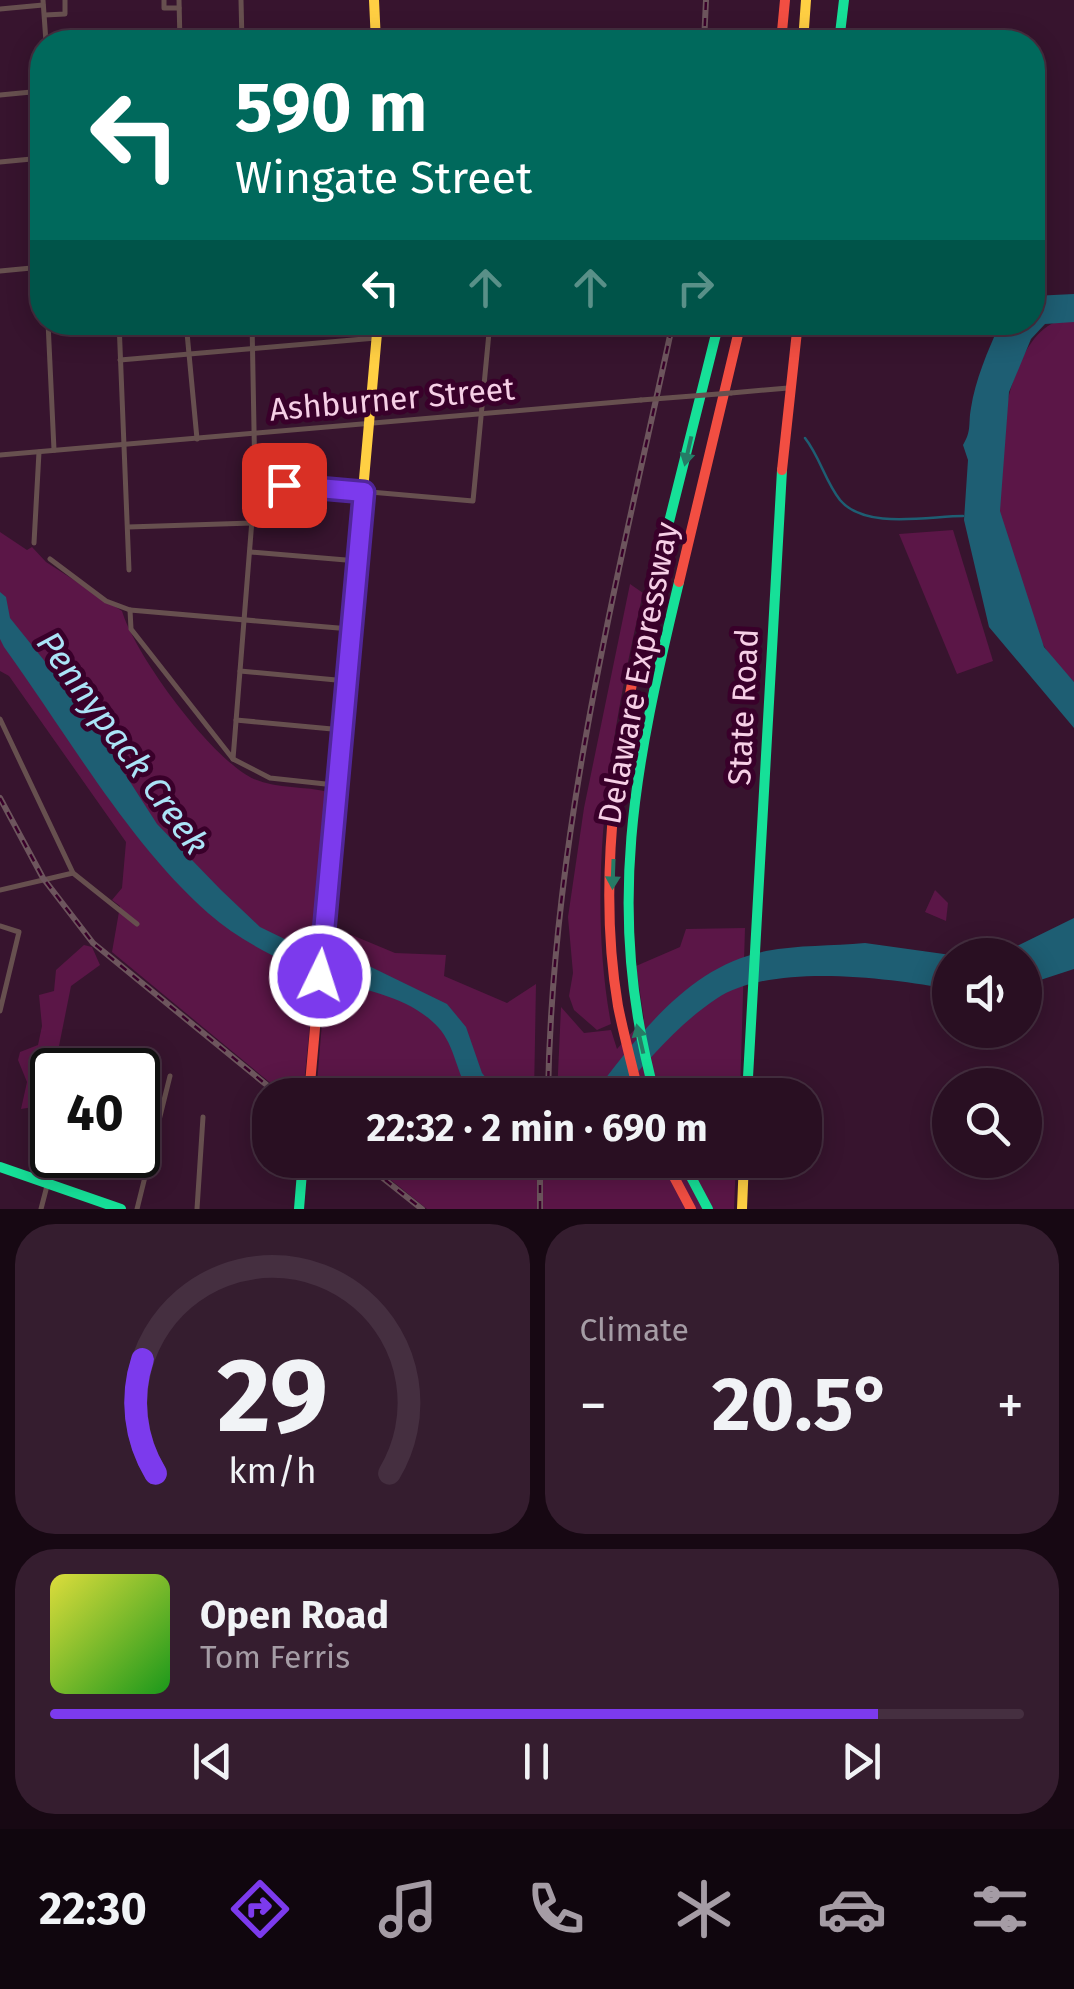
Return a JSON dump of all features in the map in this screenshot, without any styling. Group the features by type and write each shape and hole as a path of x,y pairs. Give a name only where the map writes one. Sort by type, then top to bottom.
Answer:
{"main road":[{"path":"374,0 375,30"},
{"path":"782,30 785,0"},
{"path":"804,30 806,0"},
{"path":"840,30 844,0"},
{"path":"311,1078 376,335"},
{"name":"Delaware Expressway","path":"635,1078 616,998 612,866 634,684 716,335"},
{"name":"Delaware Expressway","path":"651,1078 630,985 627,871 640,760 738,335"},
{"name":"State Road","path":"748,1078 788,388 796,335"},
{"path":"0,1167 121,1209"},
{"path":"300,1209 302,1178"},
{"path":"675,1178 691,1209"},
{"path":"692,1178 708,1209"},
{"path":"742,1209 743,1178"}],"street":[{"path":"45,15 65,14 64,0"},
{"path":"164,0 164,8 179,4 180,30"},
{"path":"241,0 242,30"},
{"path":"0,9 43,3 46,30"},
{"path":"0,95 30,92"},
{"path":"0,162 30,159"},
{"path":"0,270 30,268"},
{"path":"49,335 54,450"},
{"path":"119,335 129,570"},
{"path":"187,335 197,438"},
{"path":"233,760 255,482 252,335"},
{"path":"255,482 472,501 489,335"},
{"path":"120,360 376,338"},
{"name":"Ashburner Street","path":"0,455 788,388"},
{"path":"34,542 32,518 39,452"},
{"path":"128,527 252,524"},
{"path":"251,552 358,561"},
{"path":"50,560 110,604 130,610 352,629"},
{"path":"130,610 132,630 233,760 270,778 338,786"},
{"path":"240,671 347,680"},
{"path":"0,720 73,873 137,924"},
{"path":"236,720 342,730"},
{"path":"0,890 73,873"},
{"path":"0,926 19,932 0,1011"},
{"path":"137,1209 170,1076"},
{"path":"198,1209 204,1117"},
{"path":"40,1209 48,1178"}],"shaded area":[{"path":"1062,320 1074,322 1074,682 1050,656 1039,635 1007,542 998,491 1007,403 1028,348 1039,335 1045,335 1045,329"},
{"path":"953,530 993,661 957,674 899,534"},
{"path":"0,532 27,550 32,547 46,562 122,611 142,653 177,704 237,768 263,782 329,792 318,932 332,937 335,928 395,953 446,955 444,976 507,1003 536,984 534,1078 317,1078 325,987 314,982 305,1078 264,1078 112,952 120,906 112,900 122,888 126,842 9,676 0,671"},
{"path":"630,584 643,593 621,699 605,807 601,916 611,1024 597,1030 574,1010 569,996 573,973 568,917 584,808"},
{"path":"935,890 948,903 946,921 925,912"},
{"path":"745,928 741,1078 558,1078 561,1007 584,1033 611,1030 617,1049 644,1019 636,966 680,947 686,929"},
{"path":"84,945 92,947 100,965 71,986 60,1048 30,1048 38,1045 42,1026 39,995 54,991 56,970"},
{"path":"30,1048 30,1108 21,1109 27,1082 18,1060 20,1052"},
{"path":"388,1178 735,1178 734,1209 427,1209"}],"water":[{"path":"1074,294 1074,322 1045,324 1045,295"},
{"path":"995,335 1035,335 1009,392 1000,511 1044,647 1074,682 1074,728 989,627 964,520 968,460 963,445 986,355"},
{"path":"0,592 6,597 10,618 84,710 157,824 221,890 260,927 299,946 334,949 447,1004 466,1027 486,1078 462,1078 444,1035 414,1008 265,952 208,913 125,821 0,639"},
{"path":"1074,918 1074,969 1042,979 1042,938 1033,938"},
{"path":"865,943 932,952 932,986 830,976 767,980 739,987 688,1020 633,1078 606,1078 667,1006 712,972 766,951"}],"waterway":[{"path":"805,438 835,493 851,509 881,518 963,516"}],"railway":[{"path":"705,30 706,0"},
{"path":"549,1078 561,900 575,803 610,610 670,335"},
{"path":"0,798 43,878 93,943 258,1078"},
{"path":"383,1178 422,1209"},
{"path":"540,1178 540,1209"}],"traffic: fast":[{"path":"840,30 844,0"},
{"path":"652,590 716,335"},
{"path":"748,1078 782,470"},
{"path":"651,1078 631,962 631,837 650,713 679,582"},
{"path":"0,1167 121,1209"},
{"path":"299,1209 302,1178"},
{"path":"692,1178 708,1209"}],"traffic: slow":[{"path":"374,0 375,30"},
{"path":"804,30 806,0"},
{"path":"346,682 377,335"},
{"path":"742,1209 743,1178"}],"traffic: jam":[{"path":"782,30 785,0"},
{"path":"679,582 738,335"},
{"path":"782,470 797,335"},
{"path":"635,1078 618,1006 612,955 610,850 630,692 652,590"},
{"path":"311,1078 346,682"},
{"path":"675,1178 691,1209"}],"route":[{"path":"284,485 364,492 320,976"}],"water label":[{"name":"Pennypack Creek","path":"123,743"}]}
